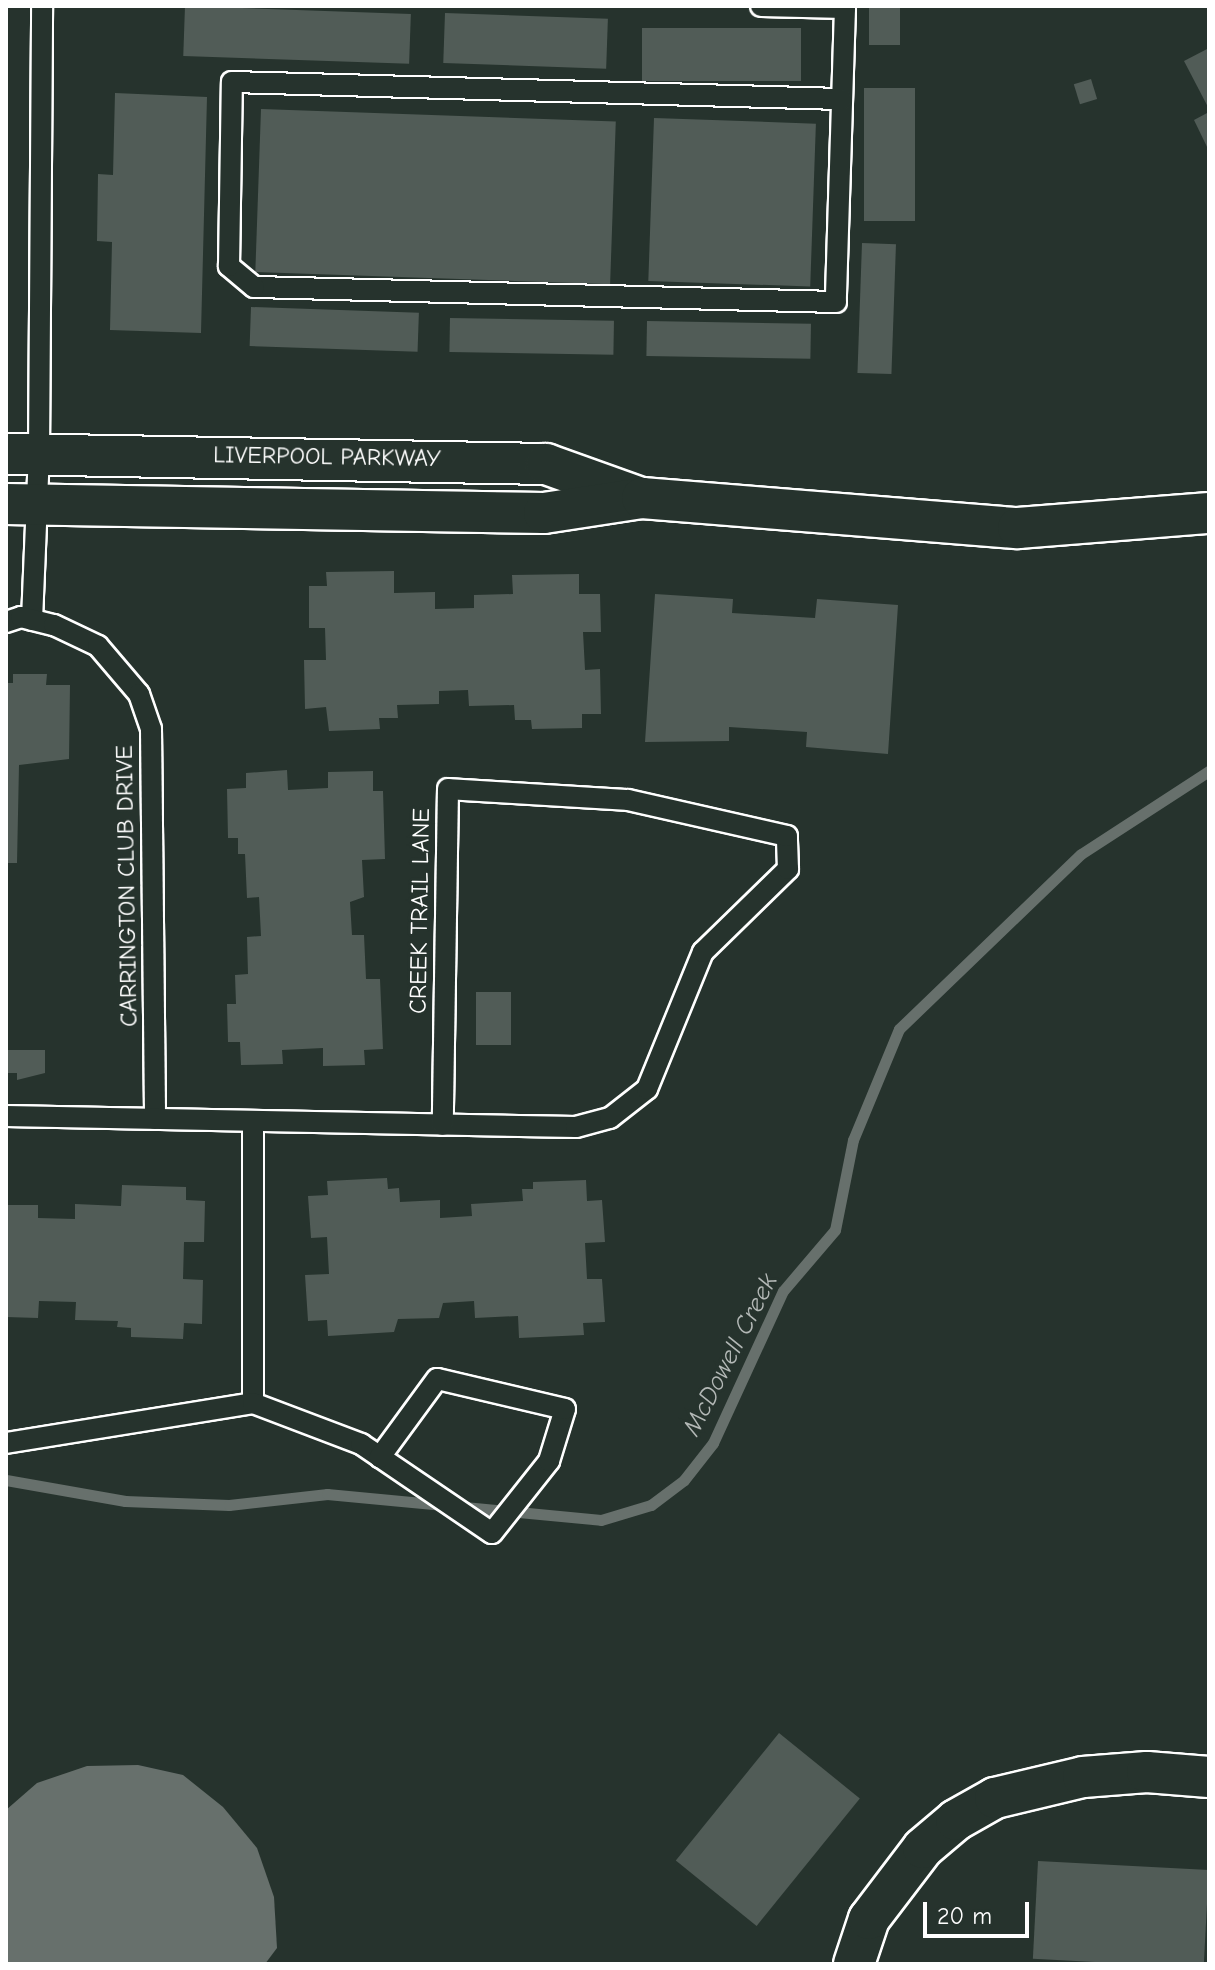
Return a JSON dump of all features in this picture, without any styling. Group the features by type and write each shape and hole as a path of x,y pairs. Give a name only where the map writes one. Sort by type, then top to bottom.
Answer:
{"street":[{"name":"LIVERPOOL PARKWAY","path":"23,454 546,464 642,498"},
{"name":"LIVERPOOL PARKWAY","path":"22,504 544,513 642,498 1018,528 1209,513"},
{"path":"854,1964 869,1919 923,1848 995,1798 1083,1777 1147,1772 1209,1777"}],"lane":[{"path":"32,620 22,504 42,6"},
{"path":"761,6 845,8 836,302 254,287 229,266 232,82 842,99"},
{"name":"CARRINGTON CLUB DRIVE","path":"6,622 32,620 98,646 139,694 151,729 155,1119"},
{"name":"CREEK TRAIL LANE","path":"6,1116 443,1125 576,1127 610,1118 647,1089 703,952 788,869 787,836 628,800 448,789 443,1125"},
{"path":"253,1121 253,1403"},
{"path":"6,1443 253,1403 380,1457 492,1533 549,1461 565,1409 437,1379 380,1457"}],"shaded area":[{"path":"138,1765 183,1775 223,1807 257,1848 274,1897 277,1948 265,1964 6,1964 6,1810 37,1783 87,1766"}],"building":[{"path":"185,6 411,14 409,64 183,56"},
{"path":"869,6 900,6 900,45 869,45"},
{"path":"445,13 608,19 606,69 443,63"},
{"path":"642,28 801,28 801,81 642,81"},
{"path":"1209,48 1209,109 1184,61"},
{"path":"1091,79 1097,99 1080,104 1074,84"},
{"path":"864,88 915,88 915,221 864,221"},
{"path":"115,93 207,97 201,333 110,330 112,242 97,241 98,174 113,175"},
{"path":"261,109 616,121 610,284 255,272"},
{"path":"1209,112 1209,151 1194,120"},
{"path":"654,118 816,124 810,287 648,281"},
{"path":"862,243 896,244 891,374 857,373"},
{"path":"251,307 419,313 418,352 250,346"},
{"path":"450,318 614,321 613,355 449,352"},
{"path":"647,321 811,324 810,359 646,356"},
{"path":"394,571 394,593 435,592 435,609 474,608 474,595 513,594 512,575 579,574 579,594 600,594 601,632 583,632 585,670 600,669 601,714 582,714 582,728 532,729 531,720 515,720 514,705 469,706 468,690 439,691 439,704 397,705 398,718 379,718 380,729 329,731 326,707 305,709 304,660 326,660 325,628 309,628 309,586 327,586 326,572"},
{"path":"655,594 733,599 732,613 815,618 817,599 898,605 888,754 806,747 807,732 729,727 729,741 645,742"},
{"path":"13,674 47,674 46,685 70,685 69,759 19,765 17,863 6,863 6,683 13,683"},
{"path":"287,770 288,790 328,788 328,772 373,771 373,791 383,791 385,859 362,860 364,897 350,902 352,935 364,935 366,979 380,979 383,1049 364,1050 365,1065 323,1066 323,1048 282,1050 283,1064 241,1065 240,1042 228,1042 227,1004 236,1004 235,975 248,974 247,937 261,936 259,897 247,898 245,854 238,854 238,838 228,838 227,789 246,788 246,773"},
{"path":"476,992 511,992 511,1045 476,1045"},
{"path":"6,1050 45,1050 45,1073 17,1080 17,1073 6,1073"},
{"path":"387,1178 388,1189 399,1188 400,1202 440,1200 440,1218 472,1216 471,1204 523,1201 522,1189 533,1189 533,1182 586,1180 587,1201 602,1200 605,1242 585,1243 587,1279 602,1279 605,1322 583,1323 584,1335 519,1338 518,1316 475,1318 474,1301 443,1303 439,1318 398,1319 394,1332 328,1336 327,1320 308,1321 305,1275 329,1274 327,1237 311,1238 308,1196 328,1195 327,1181"},
{"path":"122,1185 186,1187 186,1200 205,1201 204,1242 184,1242 183,1279 203,1280 202,1324 184,1323 183,1339 131,1337 131,1328 117,1327 118,1321 75,1320 76,1302 39,1301 38,1318 6,1317 6,1205 38,1205 38,1218 75,1219 75,1204 121,1206"},
{"path":"779,1733 860,1798 757,1926 676,1860"},
{"path":"1038,1861 1209,1870 1204,1964 1033,1959"}],"waterway":[{"name":"McDowell Creek","path":"6,1480 125,1501 229,1505 327,1494 601,1520 651,1505 684,1480 713,1443 783,1291 835,1230 853,1140 899,1029 1081,854 1209,771"}]}
